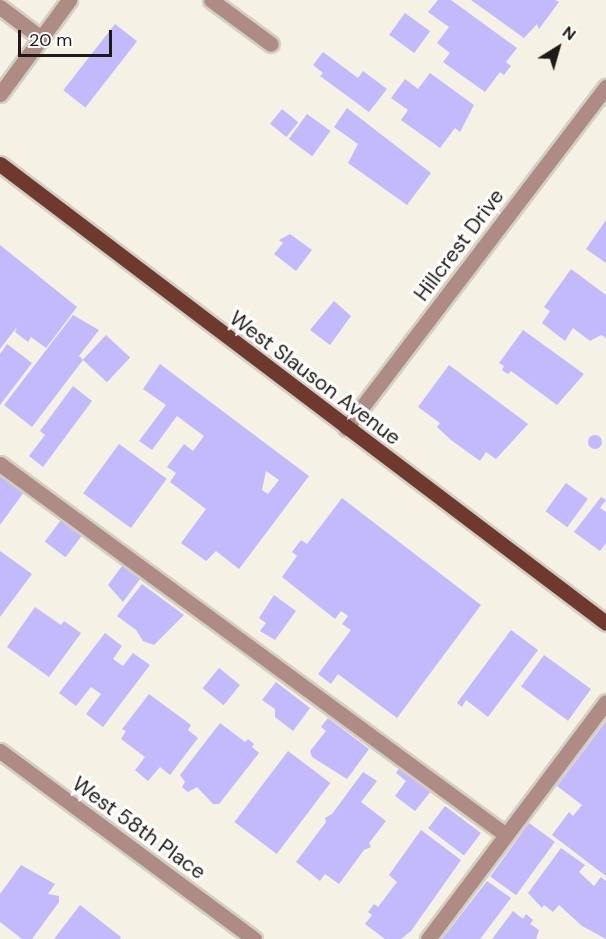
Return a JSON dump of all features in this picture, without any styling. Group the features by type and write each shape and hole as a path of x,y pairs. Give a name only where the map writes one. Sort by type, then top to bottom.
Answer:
{"main road":[{"name":"West Slauson Avenue","path":"0,164 606,623"}],"street":[{"path":"0,94 69,0"},
{"path":"211,0 271,44"},
{"path":"0,7 41,38"},
{"name":"Hillcrest Drive","path":"346,428 606,87"},
{"path":"0,464 506,836"},
{"path":"428,939 606,702"},
{"name":"West 58th Place","path":"0,752 254,939"}],"building":[{"path":"438,0 451,0 517,48 506,62 511,66 504,75 500,72 485,92 443,62 450,53 437,43 449,27 428,12"},
{"path":"471,0 555,0 559,2 539,29 537,24 524,38"},
{"path":"405,13 430,31 414,53 389,35"},
{"path":"115,24 137,41 85,107 63,90"},
{"path":"323,52 358,78 363,71 387,89 369,112 320,76 323,73 313,65"},
{"path":"430,73 474,105 460,132 455,128 440,148 401,120 408,110 391,98 405,79 418,89"},
{"path":"347,108 431,173 407,205 348,163 358,144 334,127"},
{"path":"282,109 298,122 286,137 270,124"},
{"path":"307,114 330,131 312,156 289,139"},
{"path":"606,220 606,263 586,249"},
{"path":"290,234 312,250 296,271 274,254 283,243 279,240"},
{"path":"0,245 77,307 46,348 31,337 28,342 15,332 17,327 0,349"},
{"path":"571,269 606,295 606,338 601,335 590,341 573,328 565,341 542,323 550,311 544,307"},
{"path":"334,301 351,316 330,345 310,330"},
{"path":"73,315 99,330 79,356 83,360 32,427 4,405"},
{"path":"523,330 584,374 557,405 511,371 508,374 502,370 504,366 499,363"},
{"path":"106,335 130,358 107,382 83,360"},
{"path":"7,344 32,363 0,405 0,354"},
{"path":"160,364 309,476 239,569 216,551 206,561 181,543 206,509 170,482 176,473 167,467 184,444 193,451 204,436 177,416 152,450 139,441 166,405 143,389","holes":["266,471 279,480 268,494 262,490"]},
{"path":"449,365 528,424 496,459 486,452 480,461 451,440 437,427 440,423 418,407"},
{"path":"73,386 92,401 43,467 29,456 45,435 40,431"},
{"path":"595,435 600,437 602,442 600,447 595,449 590,447 588,442 590,437"},
{"path":"119,444 167,479 131,528 83,493"},
{"path":"0,475 24,492 0,525"},
{"path":"566,483 588,499 567,527 545,511"},
{"path":"601,497 606,500 600,508 606,512 606,543 600,551 574,532"},
{"path":"342,498 481,605 397,718 338,674 331,684 318,674 351,630 342,624 348,616 341,611 335,619 282,577 297,556 292,552 301,540 307,544"},
{"path":"61,520 82,536 66,557 45,542"},
{"path":"0,551 32,574 0,617"},
{"path":"122,566 140,579 123,602 108,585"},
{"path":"142,584 184,615 154,645 143,641 136,630 117,616"},
{"path":"274,595 296,611 275,640 260,631 266,623 259,618"},
{"path":"35,607 61,625 64,621 81,633 49,677 7,647"},
{"path":"511,630 538,650 488,717 466,700 462,707 457,703"},
{"path":"105,633 122,646 113,659 123,666 133,653 150,665 103,727 86,714 101,694 91,687 76,706 59,693"},
{"path":"544,655 591,689 568,721 521,687"},
{"path":"219,668 240,685 224,705 203,688"},
{"path":"276,682 310,708 293,731 275,717 275,709 262,700"},
{"path":"149,694 191,725 188,730 198,738 170,775 160,767 148,781 135,770 145,757 121,739 126,731 122,729"},
{"path":"328,718 369,749 347,779 312,757 310,751 326,731 321,727"},
{"path":"606,721 606,876 552,835 569,812 573,816 582,805 557,786"},
{"path":"220,723 245,742 248,739 259,753 219,804 213,804 197,787 188,792 182,787 185,782 180,775"},
{"path":"288,751 330,783 277,854 234,822"},
{"path":"400,767 432,790 415,811 395,796 406,781 396,773"},
{"path":"363,772 377,781 361,802 386,821 369,843 371,847 364,850 339,884 325,874 320,881 296,862 326,822 325,818 332,814"},
{"path":"445,806 481,833 464,855 428,828"},
{"path":"529,823 555,842 516,895 490,876"},
{"path":"421,830 461,860 411,931 401,939 385,939 365,924 372,915 368,912 374,904 378,907 397,882 389,875"},
{"path":"561,848 585,865 579,872 594,886 601,877 606,881 606,939 582,926 559,905 553,912 544,905 542,908 528,893"},
{"path":"21,865 55,884 48,894 59,896 59,902 32,939 22,939 0,922 0,894"},
{"path":"487,881 511,898 480,939 442,939"},
{"path":"80,905 121,937 120,939 54,939"},
{"path":"513,911 523,919 526,914 533,920 530,924 539,930 536,939 492,939"}]}
